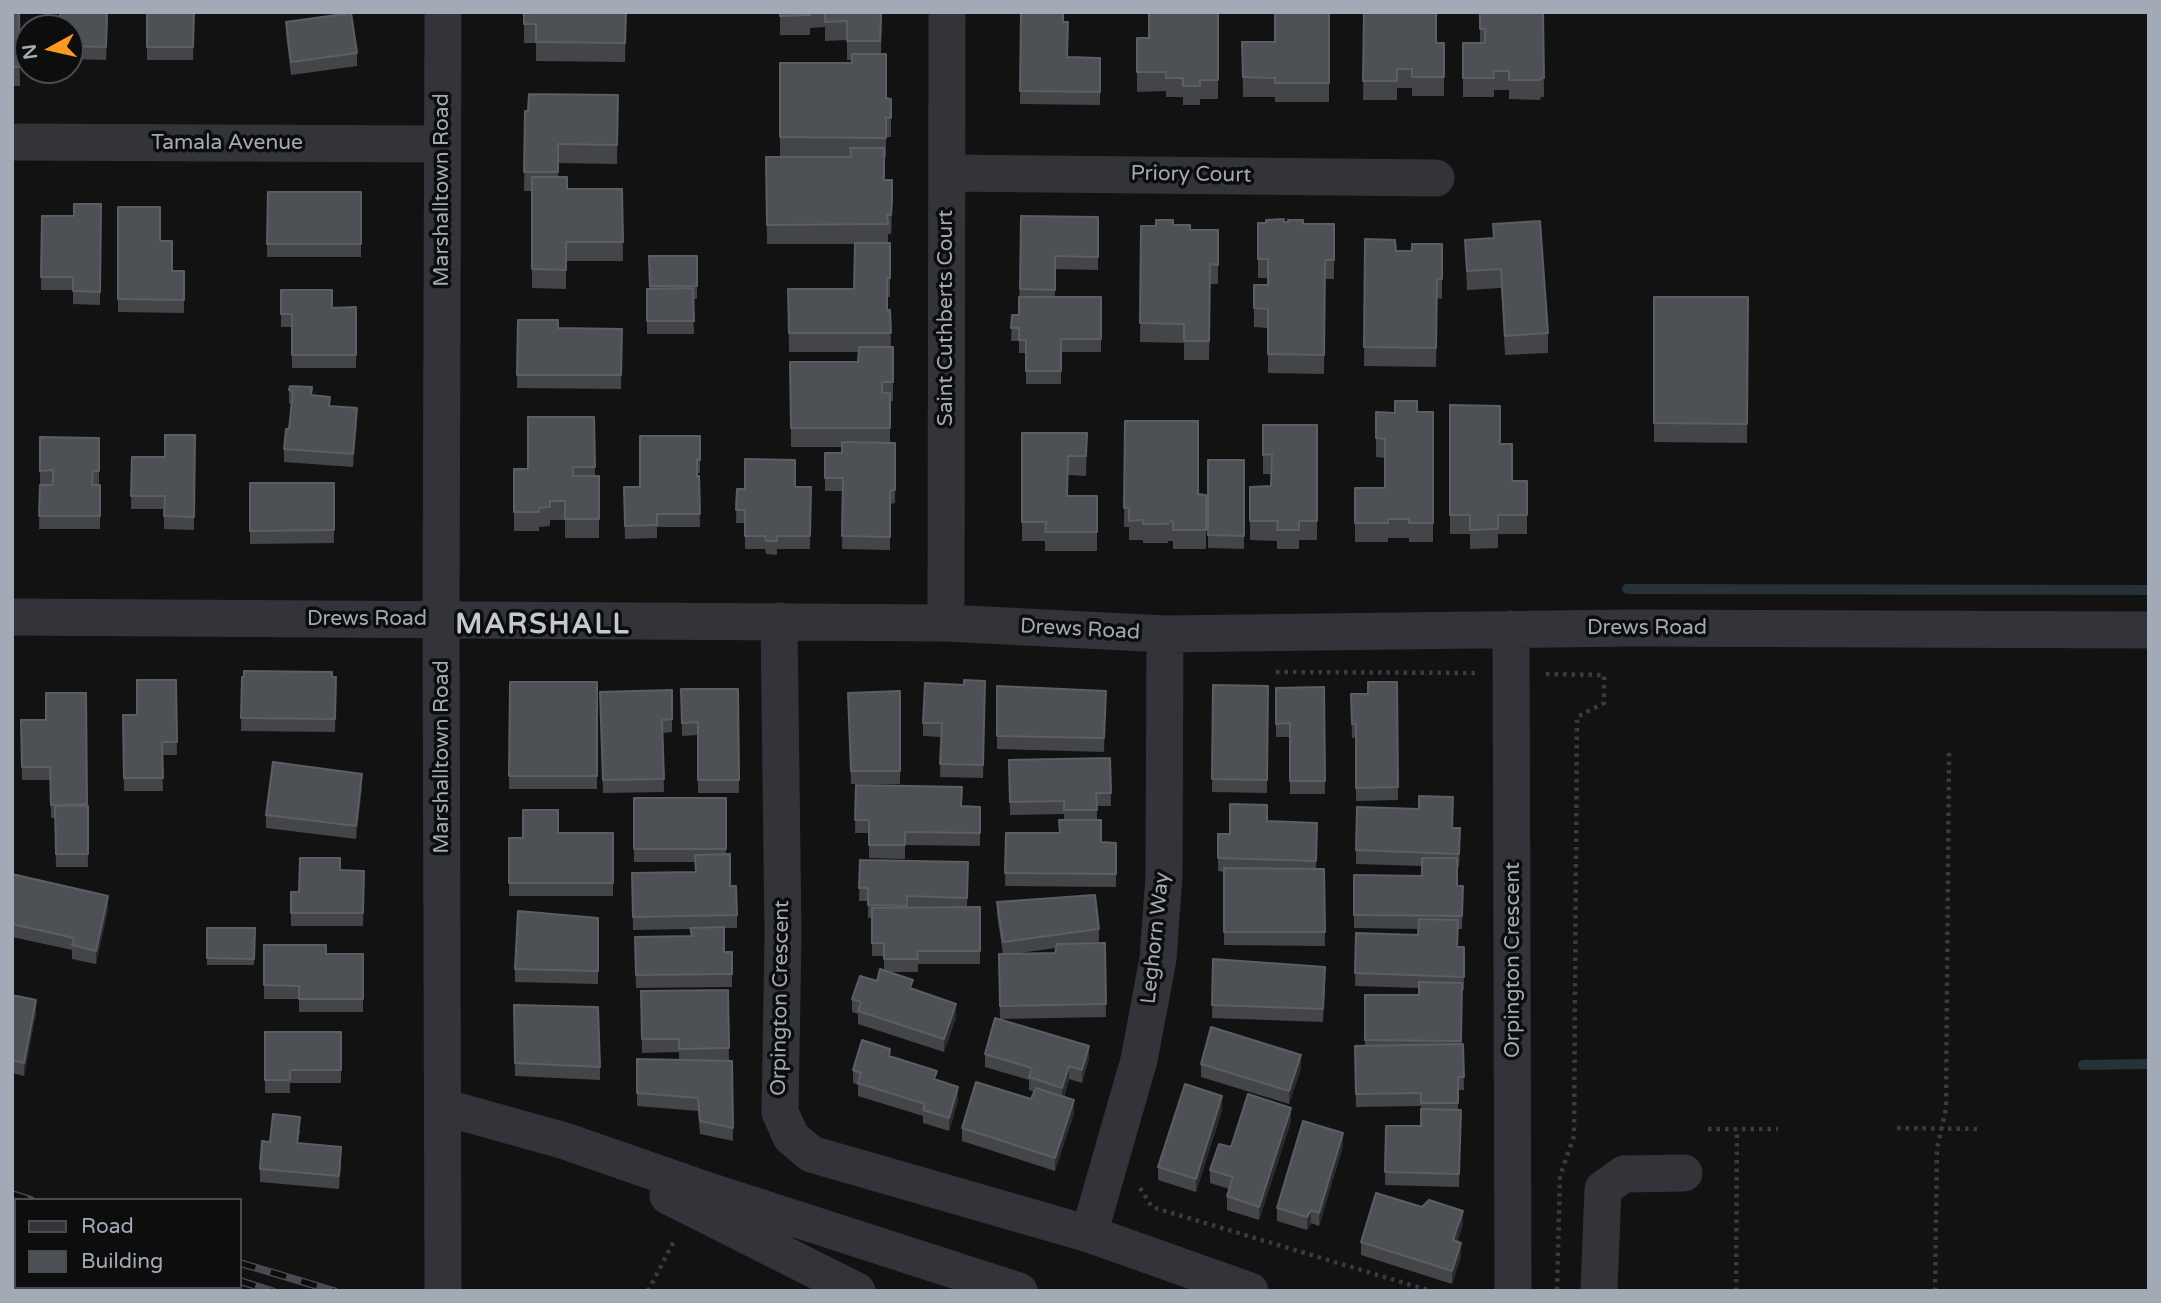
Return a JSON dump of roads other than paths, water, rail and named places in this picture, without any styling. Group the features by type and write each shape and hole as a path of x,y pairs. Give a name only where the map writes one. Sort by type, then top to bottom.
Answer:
{"street":[{"name":"Marshalltown Road","path":"443,12 443,1291"},
{"name":"Saint Cuthberts Court","path":"946,623 947,12"},
{"name":"Tamala Avenue","path":"12,142 442,144"},
{"name":"Priory Court","path":"947,173 1436,178"},
{"name":"Drews Road","path":"12,617 946,623 1165,635 1511,629 2149,630"},
{"name":"Orpington Crescent","path":"779,621 783,936 780,1112 791,1137 811,1154 1089,1234 1250,1291"},
{"name":"Orpington Crescent","path":"1511,629 1513,1291"},
{"name":"Leghorn Way","path":"1089,1234 1139,1060 1158,959 1164,876 1165,635"},
{"path":"443,1107 565,1141 700,1188 1019,1291"},
{"path":"565,1141 857,1291"},
{"path":"1599,1291 1603,1189 1623,1174 1684,1173"}],"waterway":[{"path":"1627,589 2149,590"},
{"path":"2083,1065 2149,1064"}],"railway":[{"path":"12,1194 25,1198"},
{"path":"242,1264 334,1291"},
{"path":"242,1282 272,1291"}],"district":[{"name":"MARSHALL","path":"543,626"}]}
